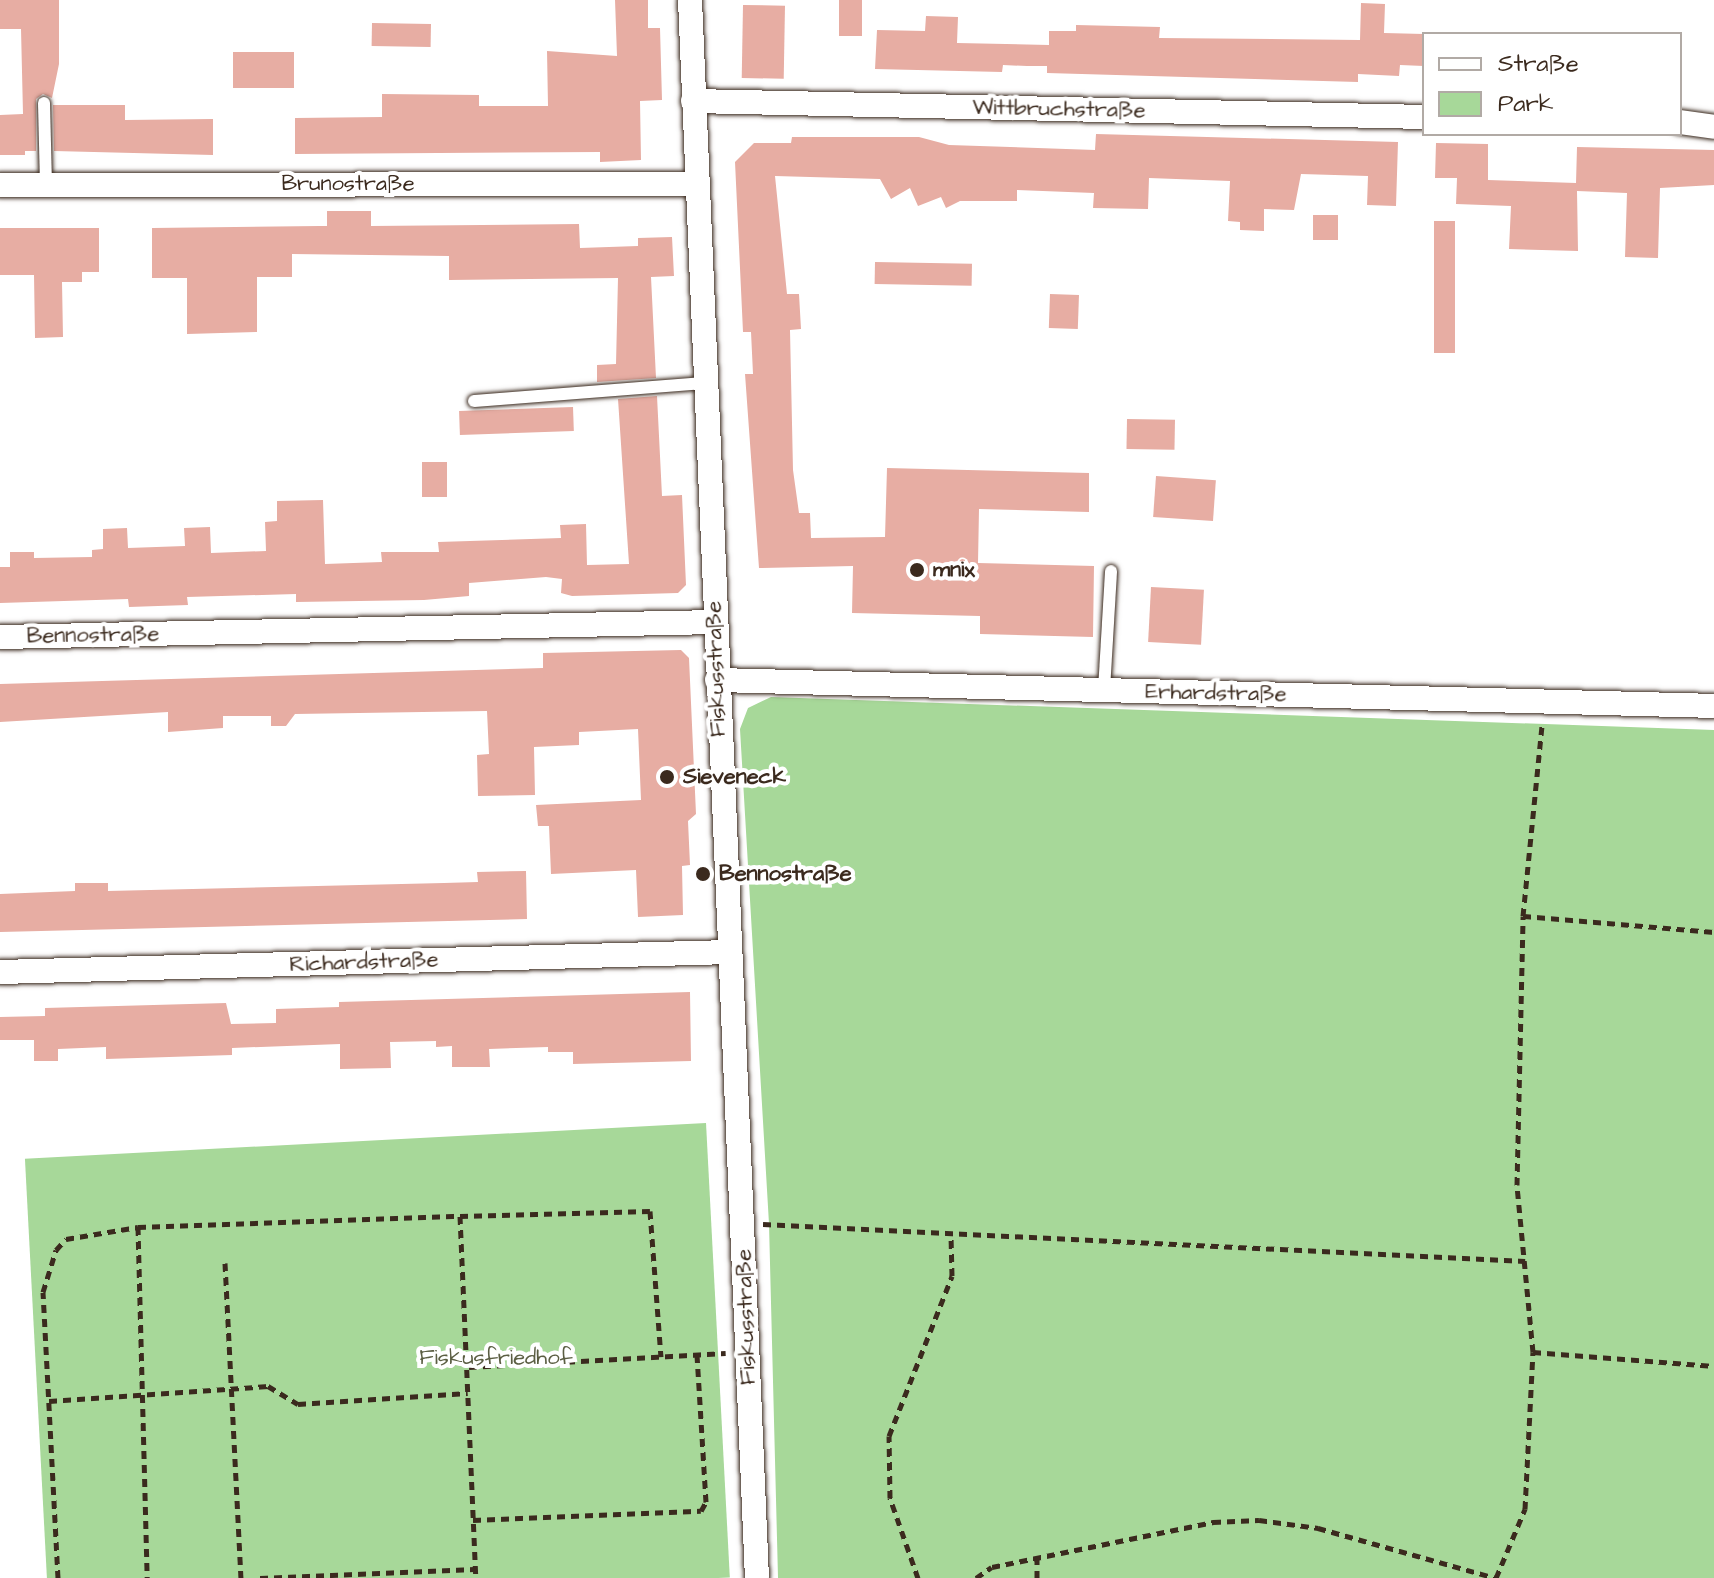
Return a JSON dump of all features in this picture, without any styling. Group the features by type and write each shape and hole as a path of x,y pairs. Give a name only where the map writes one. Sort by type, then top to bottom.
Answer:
{"street":[{"name":"Fiskusstraße","path":"690,0 695,184 757,1578"},
{"name":"Wittbruchstraße","path":"693,101 1422,117"},
{"path":"1682,122 1714,127"},
{"name":"Brunostraße","path":"0,185 695,184"},
{"name":"Bennostraße","path":"0,637 714,622"},
{"name":"Erhardstraße","path":"717,680 1714,706"},
{"name":"Richardstraße","path":"0,972 728,952"}],"lane":[{"path":"44,103 46,185"},
{"path":"474,401 704,383"},
{"path":"1104,690 1111,571"}],"path":[{"path":"976,1578 992,1567 1037,1557 1213,1522 1259,1520 1318,1528 1496,1578 1525,1509 1533,1352 1517,1185 1523,916 1542,725 1537,701"},
{"path":"1523,916 1714,932"},
{"path":"58,1578 43,1292 56,1250 66,1239 138,1227 650,1211 661,1357"},
{"path":"460,1216 476,1578"},
{"path":"742,1223 1525,1261"},
{"path":"138,1227 145,1396 139,1402 147,1578"},
{"path":"918,1578 890,1498 889,1436 952,1276 951,1235"},
{"path":"225,1263 241,1578"},
{"path":"468,1367 747,1352"},
{"path":"1533,1352 1714,1366"},
{"path":"473,1520 701,1511 706,1502 697,1355"},
{"path":"49,1401 268,1386 298,1404 468,1393"},
{"path":"1037,1557 1037,1578"},
{"path":"260,1578 475,1569"}],"green space":[{"path":"771,697 1714,730 1714,1578 778,1578 769,1224 740,729 748,708"},
{"name":"Fiskusfriedhof","path":"706,1123 730,1577 47,1578 25,1159"}],"building":[{"path":"0,0 59,0 59,64 52,98 43,94 36,99 36,151 25,151 25,155 0,155 0,115 23,114 21,29 0,29"},
{"path":"615,0 648,0 648,28 660,28 662,100 640,101 641,160 600,162 600,152 295,154 295,118 382,117 382,94 479,95 479,106 548,106 547,51 617,56"},
{"path":"839,0 862,0 862,36 839,36"},
{"path":"1361,3 1385,4 1384,33 1422,34 1422,66 1400,65 1399,76 1358,74 1358,82 1047,73 1047,66 1003,65 1002,72 875,69 877,30 925,31 926,16 958,17 957,43 1049,45 1049,31 1076,31 1076,25 1160,27 1159,38 1360,40"},
{"path":"743,5 785,6 784,79 742,78"},
{"path":"372,23 431,24 431,47 372,46"},
{"path":"233,52 294,52 294,88 233,88"},
{"path":"53,105 125,105 125,120 213,119 213,155 54,151"},
{"path":"1096,134 1398,142 1396,206 1367,205 1368,176 1301,174 1294,210 1264,209 1264,231 1240,230 1240,222 1228,221 1230,181 1149,178 1148,209 1093,208 1094,193 1017,190 1017,201 960,201 946,208 941,197 918,206 910,188 891,199 880,179 775,176 787,294 799,294 801,329 790,330 793,470 799,513 810,513 811,538 885,537 887,468 1089,473 1089,512 979,509 978,563 1094,566 1093,637 980,634 980,616 852,613 853,566 759,568 745,374 753,374 751,332 743,332 735,162 754,143 791,143 792,137 919,137 949,145 1095,150"},
{"path":"1436,143 1488,144 1488,180 1576,183 1577,147 1714,150 1714,185 1660,188 1658,258 1625,257 1627,193 1577,191 1578,251 1509,249 1511,206 1456,204 1457,178 1435,178"},
{"path":"327,211 371,211 371,226 579,224 580,248 638,246 638,238 672,237 674,276 651,277 656,378 597,382 597,365 616,364 618,278 449,280 449,256 292,254 292,277 257,277 257,332 187,334 187,278 152,278 152,228 327,226"},
{"path":"1313,215 1338,215 1338,240 1313,240"},
{"path":"1434,221 1455,221 1455,353 1434,353"},
{"path":"0,228 99,228 99,272 82,272 82,282 62,282 63,337 35,338 34,275 0,275"},
{"path":"875,262 972,264 972,286 875,284"},
{"path":"1050,294 1079,295 1078,329 1049,328"},
{"path":"657,396 662,496 682,495 686,585 678,593 572,596 561,593 562,579 546,577 469,583 469,596 424,600 296,602 296,594 187,597 188,605 129,607 128,599 0,603 0,567 10,567 10,552 34,552 34,558 92,557 92,550 103,549 103,529 127,528 128,548 185,546 184,528 210,527 211,553 266,551 265,522 277,521 277,501 323,500 325,564 382,562 381,552 439,552 438,542 561,538 560,525 586,524 587,565 629,564 618,399"},
{"path":"573,407 574,431 460,435 459,411"},
{"path":"1127,419 1175,420 1174,450 1126,449"},
{"path":"422,462 447,462 447,497 422,497"},
{"path":"1156,476 1216,480 1213,521 1153,517"},
{"path":"1151,587 1204,590 1201,645 1148,642"},
{"path":"681,650 689,658 696,814 688,821 690,865 682,866 683,915 638,917 636,870 551,874 549,826 538,826 536,805 641,800 638,729 579,732 579,745 534,747 535,795 478,796 477,755 489,754 487,711 295,714 286,726 271,726 271,716 223,716 223,728 168,732 168,712 0,722 0,684 543,668 543,653"},
{"path":"526,871 527,919 0,932 0,894 75,891 75,883 108,883 108,891 444,883 478,882 477,872"},
{"path":"690,992 691,1061 573,1064 573,1052 548,1052 548,1047 489,1049 490,1067 452,1067 452,1046 436,1047 436,1041 390,1042 391,1068 340,1069 340,1044 232,1048 232,1055 106,1059 106,1047 58,1049 58,1061 34,1061 34,1040 0,1040 0,1017 45,1016 45,1008 226,1003 231,1024 276,1023 276,1009 339,1007 339,1002"}],"place":[{"name":"mnix","path":"917,570"},
{"name":"Sieveneck","path":"667,777"},
{"name":"Bennostraße","path":"703,874"}]}
